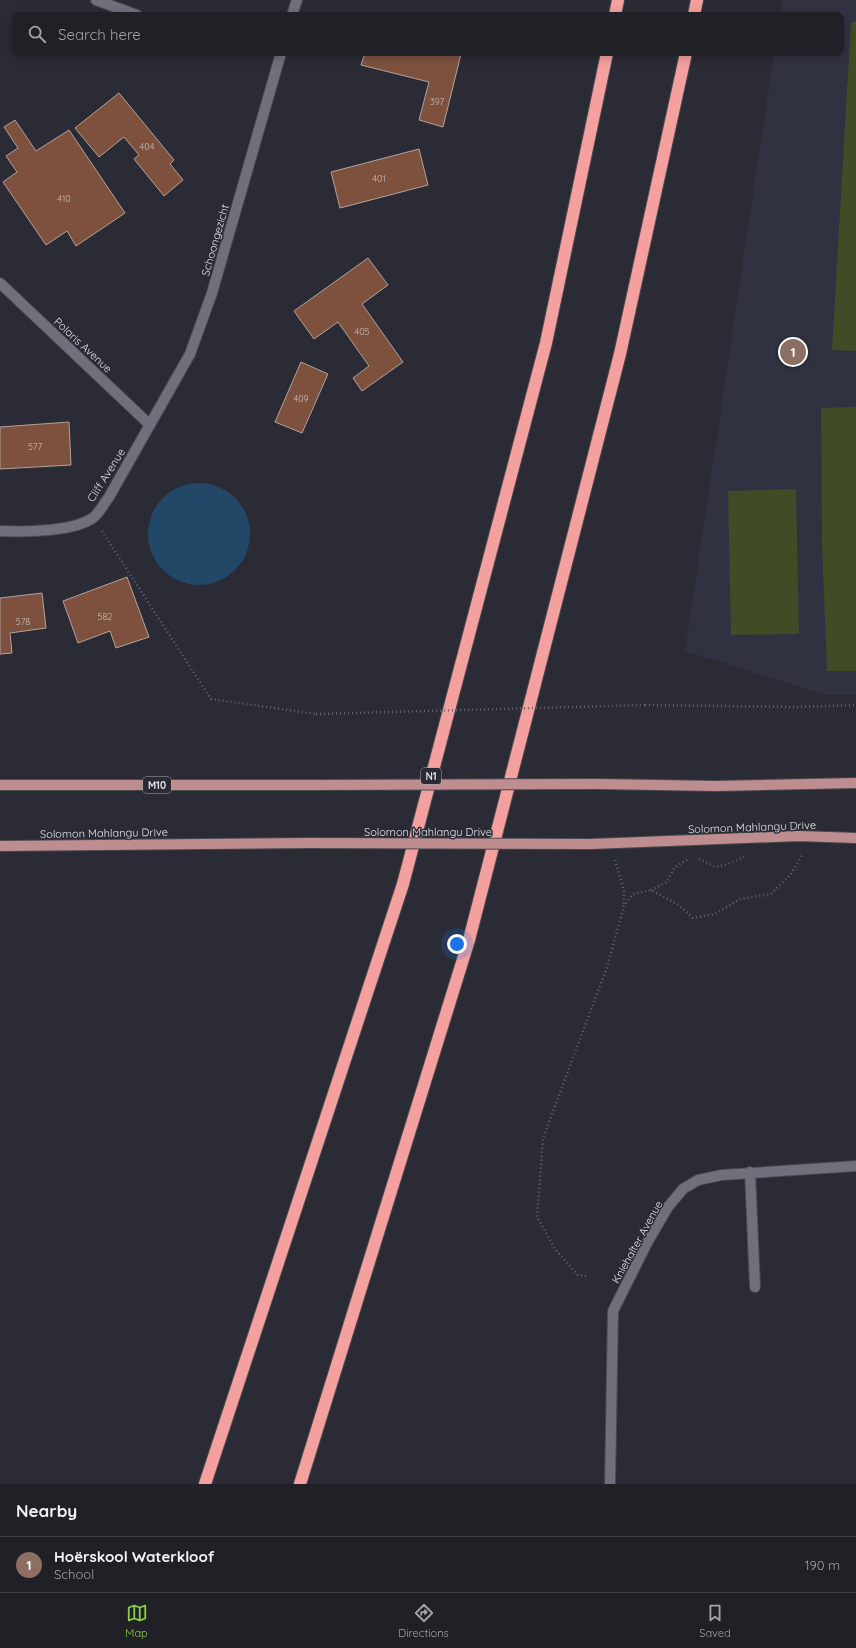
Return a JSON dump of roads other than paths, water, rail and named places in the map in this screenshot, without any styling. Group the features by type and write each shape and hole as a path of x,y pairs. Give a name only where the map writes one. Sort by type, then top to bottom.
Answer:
{"highway":[{"path":"616,12 618,0"},
{"path":"695,12 698,0"},
{"name":"N1","path":"205,1484 403,884 546,343 606,56"},
{"path":"300,1484 468,940 620,354 685,56"}],"main road":[{"name":"M10","path":"0,785 598,784 716,786 856,783"},
{"name":"Solomon Mahlangu Drive","path":"0,846 311,843 613,844 799,836 856,838"}],"street":[{"path":"96,0 129,12"},
{"path":"293,12 297,0"},
{"name":"Schoongezicht","path":"150,425 190,354 212,293 280,56"},
{"name":"Polaris Avenue","path":"0,283 150,425"},
{"name":"Cliff Avenue","path":"0,531 41,532 74,525 93,517 109,498 150,425"},
{"name":"Kniehalter Avenue","path":"610,1484 614,1311 651,1237 668,1207 683,1189 698,1180 722,1175 750,1172 856,1166"},
{"path":"750,1172 755,1287"}],"water":[{"path":"199,483 218,487 235,498 246,515 250,534 246,553 235,570 218,581 199,585 180,581 163,570 152,553 148,534 152,515 163,498 180,487"}],"place":[{"name":"Hoërskool Waterkloof","path":"793,352"}]}
